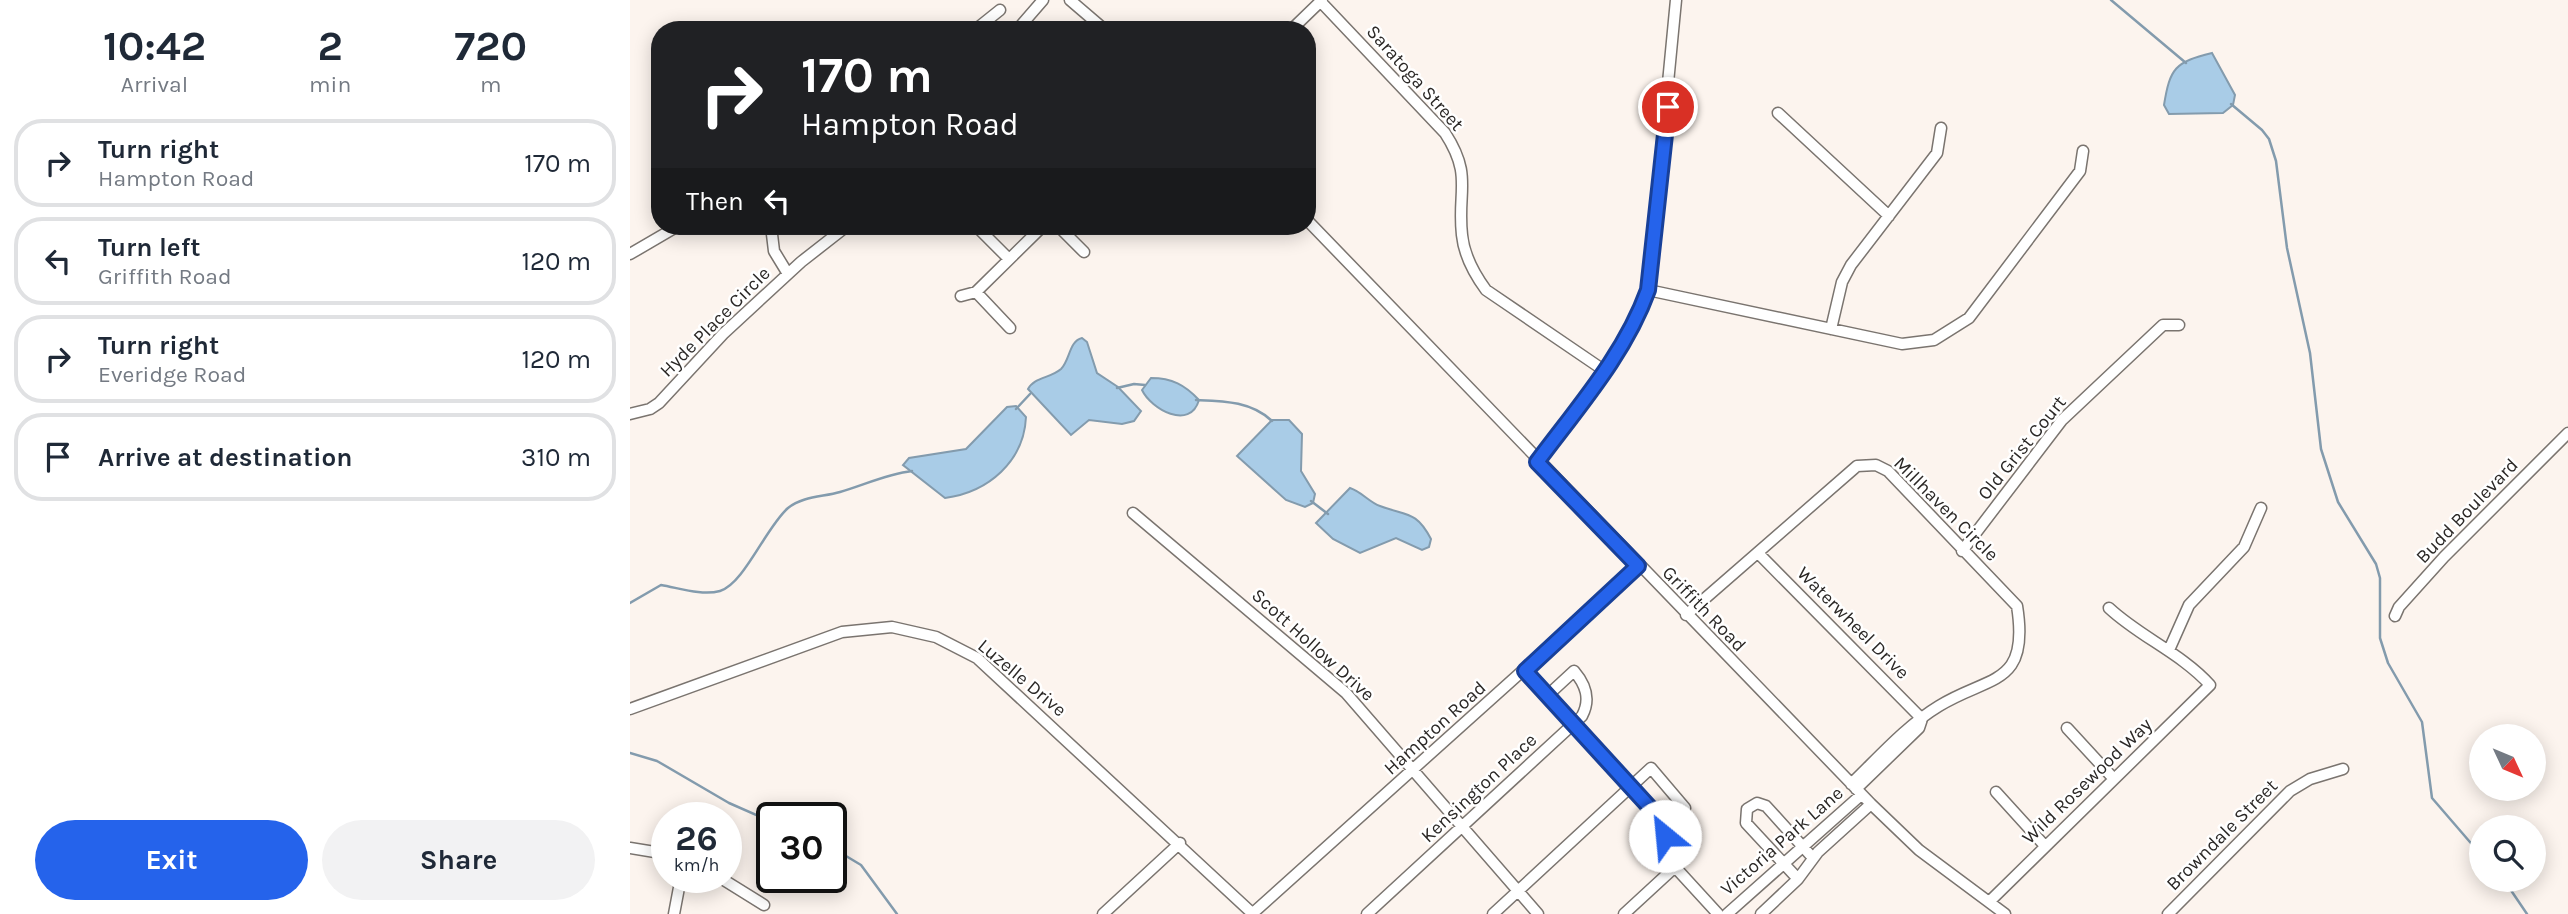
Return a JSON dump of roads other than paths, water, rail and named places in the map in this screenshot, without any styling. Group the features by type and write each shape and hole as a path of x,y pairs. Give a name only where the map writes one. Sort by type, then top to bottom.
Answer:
{"street":[{"path":"1025,21 1043,0"},
{"path":"1070,0 1094,21"},
{"path":"1537,462 1605,371 1639,315 1648,290 1676,0"},
{"path":"1301,21 1322,1"},
{"name":"Saratoga Street","path":"1322,1 1445,133 1457,152 1463,172 1462,236 1476,276 1486,290 1605,371"},
{"path":"986,21 1000,10"},
{"path":"1779,113 1889,216"},
{"path":"1831,330 1846,275 1937,153 1941,128"},
{"path":"1648,290 1912,345 1934,340 1969,318 2080,171 2083,151"},
{"name":"Griffith Road","path":"1316,229 1537,462 1871,804 1919,850 2005,914"},
{"path":"630,254 663,235"},
{"name":"Hyde Place Circle","path":"772,235 774,251 788,274"},
{"name":"Hyde Place Circle","path":"630,414 650,409 659,403 723,334 788,274 836,235"},
{"path":"985,235 1009,259"},
{"path":"961,296 976,292 1034,235"},
{"path":"1067,235 1084,252"},
{"path":"976,292 1010,328"},
{"name":"Old Grist Court","path":"1962,551 2062,420 2163,325 2179,325"},
{"name":"Budd Boulevard","path":"2395,617 2399,607 2444,557 2568,433"},
{"name":"Millhaven Circle","path":"1686,615 1857,466 1866,463 1888,471 2017,606 2020,642 2014,660 1993,683 1940,705 1922,719 1856,789"},
{"path":"2109,608 2131,629 2169,650 2189,605 2245,547 2261,508"},
{"name":"Scott Hollow Drive","path":"1133,513 1346,693 1538,914"},
{"name":"Waterwheel Drive","path":"1758,553 1922,719"},
{"name":"Hampton Road","path":"1253,914 1525,671 1638,566"},
{"name":"Luzelle Drive","path":"630,709 842,632 892,627 936,637 977,658 1180,843 1253,914"},
{"name":"Wild Rosewood Way","path":"1989,902 2210,685 2169,650"},
{"path":"1525,671 1653,811 1662,828 1675,867 1718,914"},
{"name":"Kensington Place","path":"1367,914 1586,709 1585,684 1574,671 1548,695"},
{"path":"2067,729 2114,779"},
{"path":"1493,914 1651,768 1685,808 1662,828"},
{"name":"Browndale Street","path":"2168,914 2290,791 2310,779 2343,769"},
{"name":"Victoria Park Lane","path":"1727,914 1804,847 1856,789"},
{"path":"1996,792 2045,846"},
{"name":"Victoria Park Lane","path":"1761,914 1798,879 1813,858 1871,804"},
{"path":"1798,879 1746,823 1745,813 1753,805 1766,806 1813,858"},
{"path":"1103,914 1180,843"},
{"path":"630,848 651,851"},
{"path":"1624,914 1675,867"},
{"path":"742,891 764,905"},
{"path":"674,914 678,893"}],"water":[{"path":"2212,53 2235,95 2233,105 2223,113 2169,114 2164,105 2176,68"},
{"path":"1082,338 1087,342 1097,373 1118,387 1141,411 1134,421 1122,424 1089,420 1071,435 1028,389 1034,382 1061,369 1074,343"},
{"path":"1151,378 1172,381 1189,390 1199,400 1194,409 1188,414 1170,414 1153,404 1142,390"},
{"path":"1016,406 1026,417 1019,447 1001,472 976,489 945,498 903,465 909,458 966,449 1007,407"},
{"path":"1272,420 1289,420 1302,434 1301,471 1315,494 1313,503 1305,507 1286,500 1237,456"},
{"path":"1350,488 1376,504 1415,518 1431,539 1429,547 1422,550 1396,538 1360,553 1333,539 1316,523"}],"waterway":[{"path":"2111,0 2186,63"},
{"path":"2231,104 2269,139 2276,161 2287,248 2310,353 2321,449 2338,502 2376,564 2380,578 2380,638 2388,663 2422,722 2432,798 2469,841"},
{"path":"1117,388 1134,384 1145,385"},
{"path":"1016,409 1030,394"},
{"path":"1196,400 1246,406 1272,421"},
{"path":"630,603 661,585 698,592 720,591 738,578 771,528 794,504 912,471"},
{"path":"1311,501 1328,514"},
{"path":"630,753 657,761 729,803 756,815"},
{"path":"847,857 861,865 897,914"},
{"path":"2512,892 2527,914"}]}
